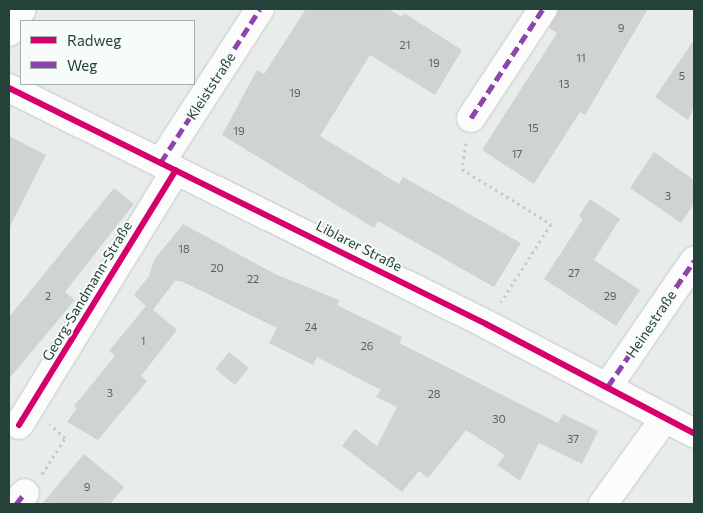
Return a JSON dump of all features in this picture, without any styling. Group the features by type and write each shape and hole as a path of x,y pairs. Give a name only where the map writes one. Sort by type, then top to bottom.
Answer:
{"street":[{"path":"9,32 22,9"},
{"name":"Kleiststraße","path":"168,166 260,9"},
{"path":"471,118 544,9"},
{"name":"Liblarer Straße","path":"9,88 486,324 608,386 694,433"},
{"name":"Georg-Sandmann-Straße","path":"25,416 168,166"},
{"name":"Heinestraße","path":"608,386 694,261"},
{"path":"602,504 666,418"}],"path":[{"path":"471,118 462,168 551,224 486,324"},
{"path":"21,499 65,438 25,416"}],"building":[{"path":"306,9 388,9 402,17 404,13 462,50 435,95 370,55 320,136 399,184 403,177 521,243 494,287 378,221 374,228 222,135 257,70 264,74"},
{"path":"558,9 648,9 585,115 580,112 534,184 482,150 557,33 549,28"},
{"path":"694,40 694,107 688,120 655,97"},
{"path":"9,136 46,155 9,229"},
{"path":"654,152 694,180 694,204 681,223 630,188"},
{"path":"114,188 134,204 65,292 75,300 9,379 9,317"},
{"path":"590,199 620,219 594,260 640,290 616,326 544,279 583,219 579,216"},
{"path":"183,224 275,274 339,300 337,305 402,337 399,343 558,423 563,414 598,431 582,464 539,443 520,481 497,465 505,455 466,430 428,478 419,471 402,492 342,446 355,429 377,446 397,407 376,397 381,390 317,357 313,365 269,343 277,328 181,281 175,281 153,310 177,330 141,376 147,381 98,440 67,422 77,408 74,406 115,356 109,351 146,306 134,295 149,276 154,260"},
{"path":"229,352 249,368 235,385 215,369"},
{"path":"84,454 124,487 110,504 42,504"}],"marked path":[{"path":"161,162 260,9"},
{"path":"471,118 543,9"},
{"path":"608,386 694,261"},
{"path":"16,504 25,493"}],"cycle path":[{"path":"9,88 486,324 694,433"},
{"path":"19,425 176,170"}]}
